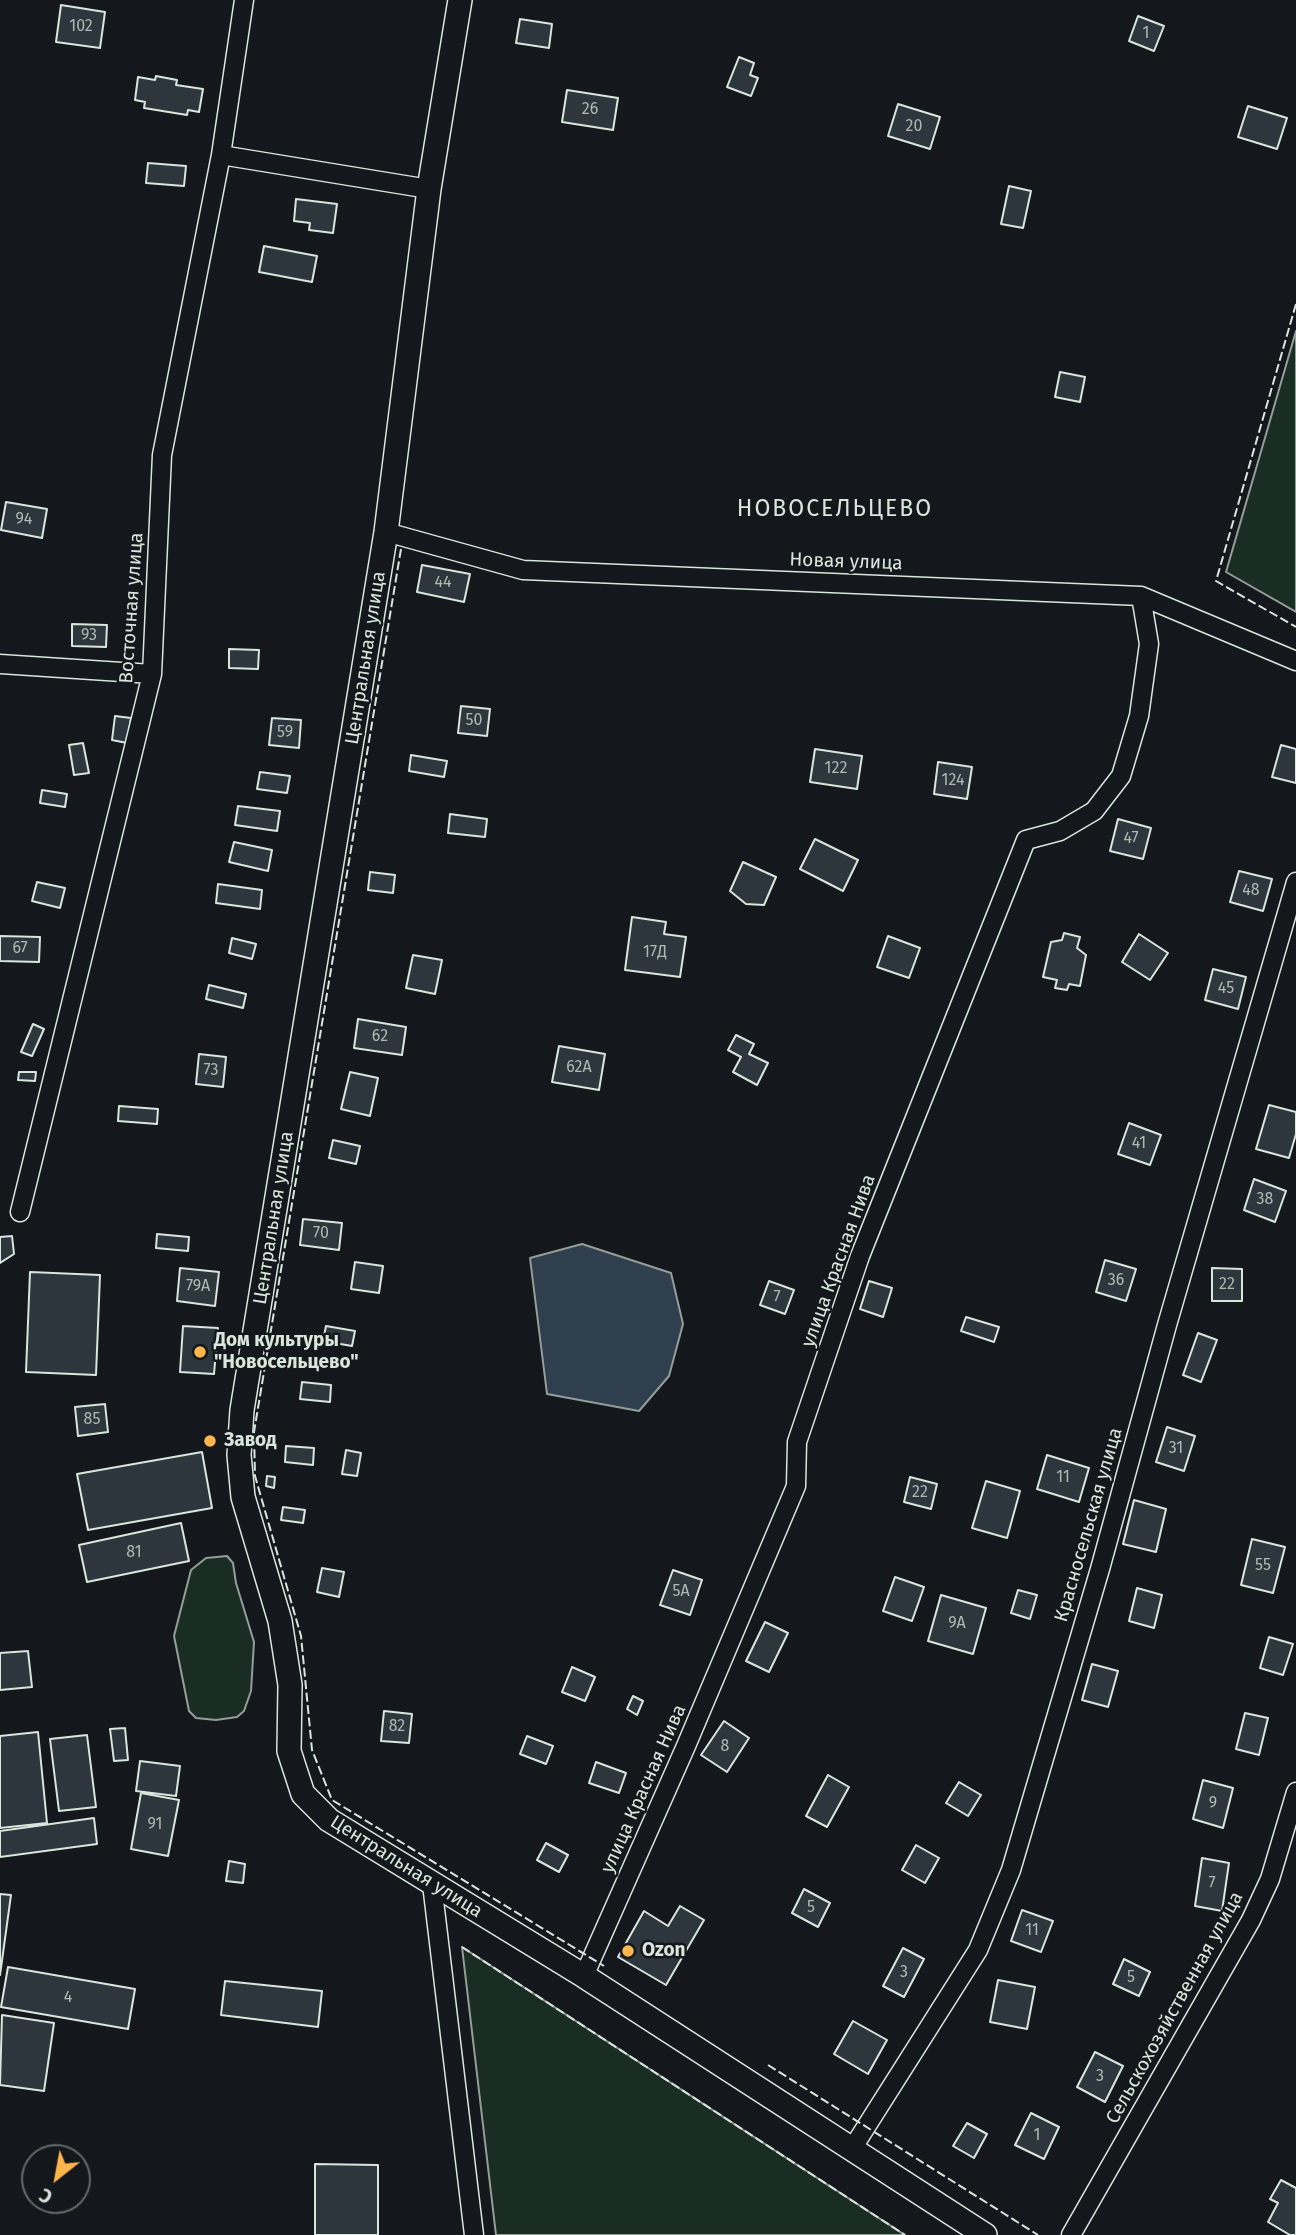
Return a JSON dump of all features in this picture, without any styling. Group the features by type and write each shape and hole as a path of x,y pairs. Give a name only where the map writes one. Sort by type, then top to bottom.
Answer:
{"street":[{"name":"Восточная улица","path":"20,1212 152,674 162,456 221,155 244,0"},
{"name":"Центральная улица","path":"460,0 429,189 386,532 242,1410 239,1455 243,1497 280,1621 290,1685 289,1751 303,1794 328,1820 584,1976 985,2235"},
{"path":"221,155 429,189"},
{"name":"Новая улица","path":"386,532 523,570 1141,596 1296,661"},
{"name":"улица Красная Нива","path":"584,1976 686,1746 796,1486 797,1442 860,1256 1026,840 1060,831 1094,811 1121,776 1139,716 1149,644 1141,596"},
{"path":"0,664 152,674"},
{"name":"Красносельская улица","path":"852,2149 978,1950 1011,1870 1296,882"},
{"name":"Сельскохозяйственная улица","path":"1071,2235 1251,1920 1270,1879 1296,1792"},
{"path":"432,1884 474,2235"}],"green space":[{"path":"1296,331 1296,612 1226,572"},
{"path":"227,1556 233,1563 236,1583 254,1642 251,1691 244,1711 237,1717 216,1720 196,1718 189,1711 174,1636 191,1570 206,1558"},
{"path":"462,1947 905,2235 496,2235"}],"water":[{"path":"582,1244 671,1273 683,1324 669,1376 639,1411 547,1394 530,1258"}],"building":[{"path":"61,5 105,12 100,48 56,42"},
{"path":"1138,16 1164,26 1154,51 1129,41"},
{"path":"520,19 552,24 549,48 516,43"},
{"path":"739,57 754,63 750,75 758,78 751,96 727,87"},
{"path":"156,76 177,80 176,85 203,89 199,112 188,110 187,115 144,108 145,102 135,100 138,77 155,80"},
{"path":"567,90 618,98 613,130 562,122"},
{"path":"898,104 940,117 930,149 888,136"},
{"path":"1248,106 1287,118 1277,149 1238,137"},
{"path":"148,163 186,166 184,186 146,183"},
{"path":"1009,186 1031,191 1023,228 1001,224"},
{"path":"296,199 337,204 333,233 309,230 310,223 294,221"},
{"path":"264,246 317,256 312,282 259,272"},
{"path":"1060,372 1085,377 1080,402 1055,397"},
{"path":"6,502 47,509 42,538 1,530"},
{"path":"422,565 470,574 464,602 417,592"},
{"path":"72,624 107,625 106,647 72,646"},
{"path":"229,649 259,650 258,669 229,668"},
{"path":"461,706 490,709 487,736 458,733"},
{"path":"115,716 131,718 127,743 112,740"},
{"path":"272,718 301,720 299,748 269,745"},
{"path":"83,743 89,773 74,775 69,745"},
{"path":"1281,745 1296,749 1296,783 1272,777"},
{"path":"815,749 862,756 857,789 810,782"},
{"path":"411,755 447,761 444,777 409,771"},
{"path":"938,762 972,767 967,799 934,794"},
{"path":"260,772 290,776 287,793 257,789"},
{"path":"42,790 67,794 65,807 40,803"},
{"path":"238,806 280,811 277,831 235,825"},
{"path":"450,814 487,819 485,837 448,833"},
{"path":"1118,819 1151,828 1143,859 1110,851"},
{"path":"815,839 858,860 843,891 800,869"},
{"path":"234,842 272,850 268,871 229,862"},
{"path":"743,862 776,877 764,905 746,904 730,891"},
{"path":"1239,871 1272,879 1263,911 1230,902"},
{"path":"370,872 395,875 393,893 368,890"},
{"path":"37,882 65,888 60,908 32,901"},
{"path":"218,884 262,890 260,909 216,903"},
{"path":"632,917 666,922 664,934 686,937 680,977 625,970"},
{"path":"1064,933 1080,937 1077,948 1086,955 1080,986 1069,984 1067,990 1055,988 1057,980 1043,977 1051,942 1062,940"},
{"path":"1139,934 1168,953 1150,980 1122,962"},
{"path":"0,936 40,937 39,962 0,961"},
{"path":"888,936 920,948 909,978 877,967"},
{"path":"232,938 256,944 252,959 229,953"},
{"path":"413,955 442,960 435,994 406,988"},
{"path":"1213,969 1246,977 1238,1009 1205,1000"},
{"path":"209,985 246,994 243,1008 206,999"},
{"path":"358,1019 406,1027 402,1055 354,1048"},
{"path":"33,1024 44,1029 32,1056 21,1052"},
{"path":"736,1035 754,1044 749,1054 768,1063 757,1085 733,1072 741,1057 728,1050"},
{"path":"559,1046 605,1054 599,1090 552,1082"},
{"path":"199,1054 226,1057 223,1087 196,1084"},
{"path":"19,1072 36,1072 35,1081 18,1080"},
{"path":"350,1072 378,1078 370,1116 341,1109"},
{"path":"1269,1105 1296,1112 1296,1134 1289,1158 1256,1149"},
{"path":"119,1106 158,1109 157,1124 118,1121"},
{"path":"1129,1123 1161,1135 1150,1165 1118,1154"},
{"path":"333,1140 360,1146 356,1164 329,1158"},
{"path":"1254,1179 1286,1191 1275,1222 1244,1210"},
{"path":"303,1219 342,1223 339,1250 300,1245"},
{"path":"157,1234 189,1237 188,1251 156,1248"},
{"path":"12,1236 14,1254 0,1263 0,1237"},
{"path":"1105,1260 1136,1269 1126,1301 1096,1292"},
{"path":"355,1262 383,1266 379,1293 351,1289"},
{"path":"180,1268 219,1272 215,1306 177,1301"},
{"path":"1212,1268 1242,1269 1242,1301 1212,1301"},
{"path":"30,1272 100,1275 96,1375 26,1372"},
{"path":"769,1281 794,1290 785,1314 760,1305"},
{"path":"869,1281 892,1288 883,1317 860,1309"},
{"path":"966,1317 999,1327 994,1342 961,1331"},
{"path":"183,1326 218,1328 214,1374 180,1372"},
{"path":"326,1326 355,1331 352,1346 323,1341"},
{"path":"1198,1333 1217,1340 1201,1382 1183,1375"},
{"path":"302,1382 331,1385 330,1402 300,1399"},
{"path":"105,1404 108,1432 78,1436 75,1407"},
{"path":"1167,1427 1195,1436 1184,1471 1156,1462"},
{"path":"286,1446 314,1448 313,1465 285,1462"},
{"path":"346,1450 361,1453 357,1476 342,1474"},
{"path":"202,1452 212,1508 88,1530 77,1474"},
{"path":"1047,1455 1089,1468 1079,1502 1037,1489"},
{"path":"267,1476 275,1477 274,1488 266,1486"},
{"path":"910,1477 937,1484 931,1509 904,1502"},
{"path":"986,1481 1020,1491 1007,1538 972,1528"},
{"path":"1134,1500 1166,1509 1156,1552 1123,1544"},
{"path":"283,1507 305,1510 303,1523 281,1520"},
{"path":"181,1523 189,1561 87,1582 79,1545"},
{"path":"1252,1539 1285,1547 1273,1593 1241,1585"},
{"path":"322,1568 344,1572 339,1597 317,1592"},
{"path":"673,1570 702,1580 690,1615 660,1605"},
{"path":"895,1577 924,1587 912,1621 883,1611"},
{"path":"1137,1588 1162,1595 1154,1628 1129,1621"},
{"path":"1018,1590 1037,1595 1030,1619 1011,1613"},
{"path":"941,1595 986,1608 973,1654 928,1641"},
{"path":"765,1622 788,1633 769,1672 746,1661"},
{"path":"1269,1637 1293,1644 1283,1675 1260,1668"},
{"path":"28,1651 32,1687 0,1690 0,1653"},
{"path":"1092,1664 1118,1671 1108,1707 1082,1700"},
{"path":"572,1667 595,1677 585,1701 562,1692"},
{"path":"633,1696 643,1701 637,1715 627,1709"},
{"path":"384,1711 412,1714 409,1743 381,1741"},
{"path":"1245,1713 1268,1718 1259,1755 1236,1749"},
{"path":"724,1721 749,1738 727,1772 701,1755"},
{"path":"125,1728 128,1760 114,1761 110,1729"},
{"path":"38,1732 47,1823 0,1828 0,1736"},
{"path":"87,1735 96,1807 59,1811 50,1739"},
{"path":"527,1736 553,1746 546,1764 520,1754"},
{"path":"140,1761 180,1766 176,1796 136,1791"},
{"path":"596,1762 626,1773 619,1793 589,1783"},
{"path":"828,1775 849,1787 827,1827 806,1816"},
{"path":"1203,1780 1233,1788 1223,1828 1193,1819"},
{"path":"959,1782 981,1795 968,1816 946,1803"},
{"path":"141,1793 179,1800 168,1856 131,1849"},
{"path":"94,1818 97,1844 0,1857 0,1831"},
{"path":"546,1843 568,1855 559,1872 537,1860"},
{"path":"916,1845 939,1858 925,1883 902,1870"},
{"path":"1202,1858 1229,1863 1222,1911 1195,1906"},
{"path":"229,1861 245,1864 243,1883 226,1881"},
{"path":"804,1889 830,1903 818,1927 792,1913"},
{"path":"0,1894 11,1895 0,1975"},
{"path":"680,1906 704,1920 666,1985 618,1957 644,1911 668,1926"},
{"path":"1022,1910 1053,1921 1041,1952 1011,1941"},
{"path":"903,1948 924,1959 904,1997 883,1986"},
{"path":"1124,1959 1150,1972 1139,1996 1113,1984"},
{"path":"8,1967 135,1989 128,2029 1,2007"},
{"path":"998,1980 1035,1987 1027,2029 990,2022"},
{"path":"225,1981 322,1991 318,2027 221,2015"},
{"path":"2,2015 54,2023 44,2091 0,2085"},
{"path":"853,2021 887,2040 868,2074 834,2054"},
{"path":"1095,2052 1123,2066 1105,2102 1077,2087"},
{"path":"1031,2113 1059,2127 1044,2159 1015,2145"},
{"path":"967,2123 987,2134 974,2158 953,2146"},
{"path":"315,2164 378,2165 378,2235 315,2235"},
{"path":"1281,2180 1296,2188 1296,2235 1290,2235 1268,2222 1278,2203 1270,2199"}],"fence":[{"path":"1296,304 1216,581 1296,627"},
{"path":"401,549 254,1432 255,1476 301,1636 312,1750 332,1800 604,1966"},
{"path":"462,1947 905,2235"},
{"path":"768,2065 1038,2235"}],"place":[{"name":"Дом культуры \"Новосельцево\"","path":"200,1352"},
{"name":"Завод","path":"210,1441"},
{"name":"Ozon","path":"628,1951"}],"district":[{"name":"НОВОСЕЛЬЦЕВО","path":"835,510"}]}
